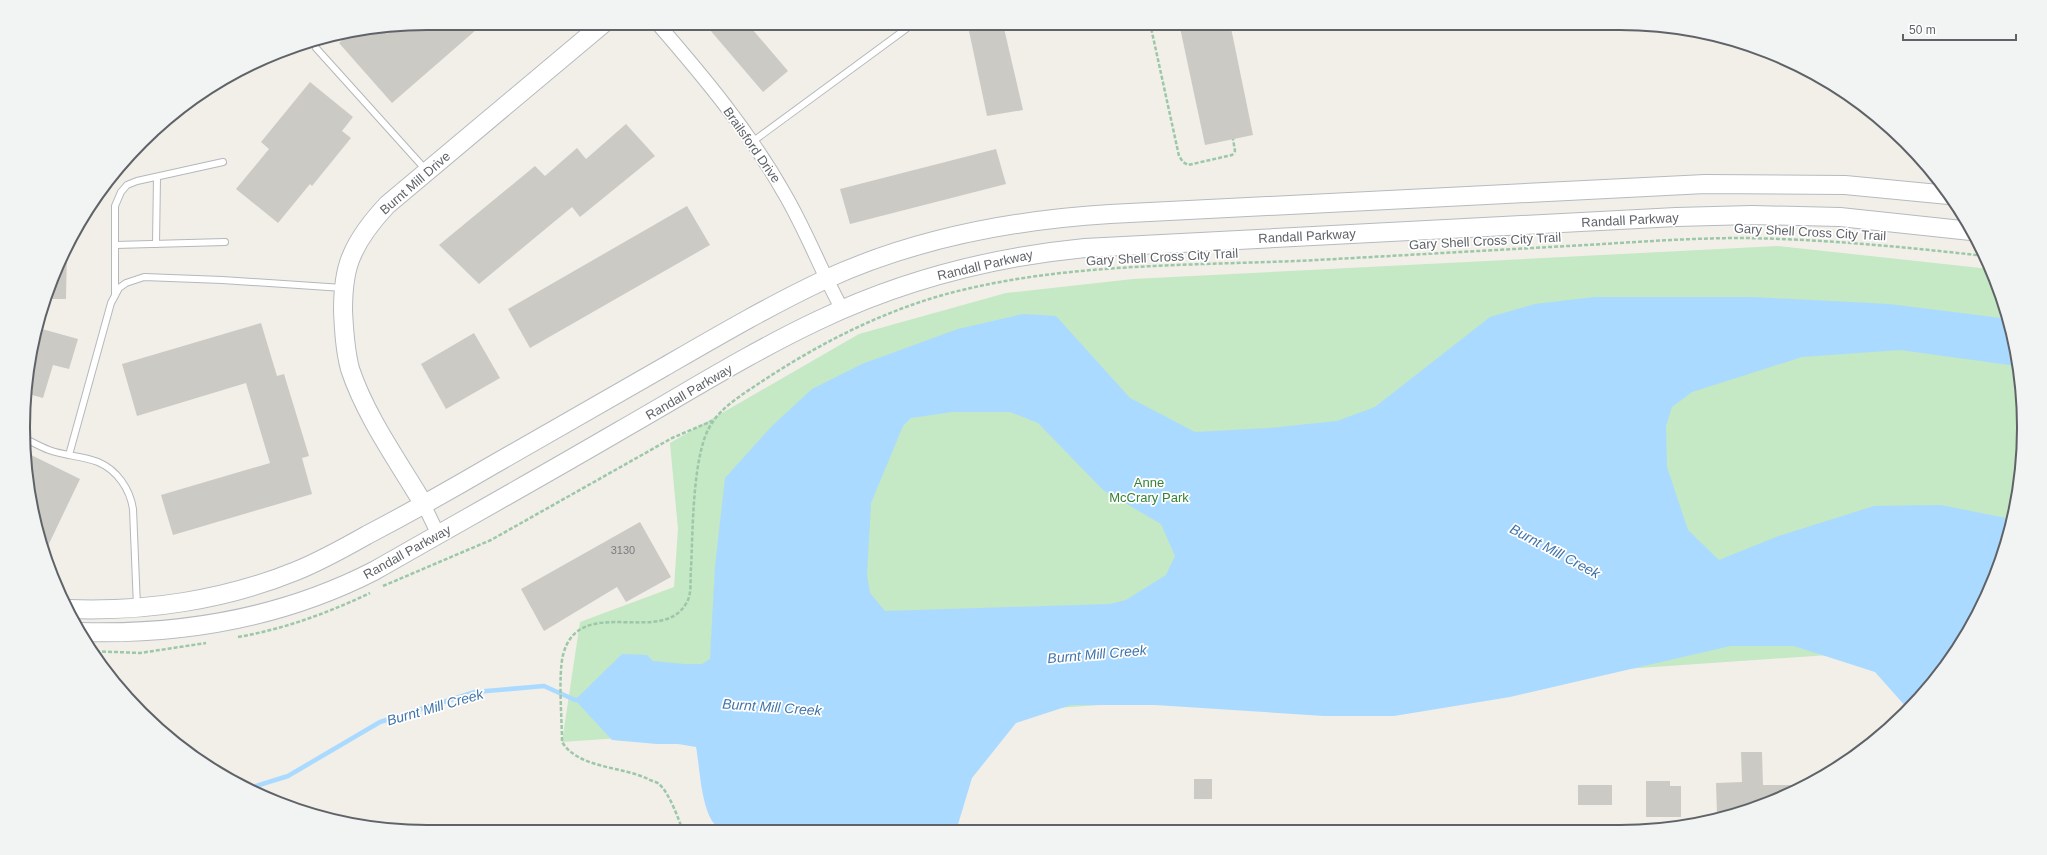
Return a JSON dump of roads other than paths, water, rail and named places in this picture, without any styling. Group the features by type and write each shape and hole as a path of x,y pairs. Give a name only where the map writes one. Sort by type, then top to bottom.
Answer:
{"main road":[{"name":"Burnt Mill Drive","path":"424,505 367,408 350,369 344,334 344,288 352,254 372,222 392,201 596,30"},
{"path":"74,609 137,608 204,599 270,581 298,570 327,557 424,505 688,354 826,279 862,265 931,242 998,226 1067,216 1713,184 1845,185 1941,194"},
{"name":"Randall Parkway","path":"87,632 118,633 182,629 269,612 300,604 351,582 795,332 842,309 882,293 954,270 1007,258 1085,248 1676,217 1752,215 1847,218 1965,230"}],"street":[{"name":"Brailsford Drive","path":"663,30 718,97 752,142 785,194 842,309"},
{"path":"424,505 438,534"}],"lane":[{"path":"752,142 904,30"},
{"path":"316,48 393,136 428,172"},
{"path":"69,456 115,295 115,206 120,192 127,185 223,162"},
{"path":"156,244 157,177"},
{"path":"115,245 225,242"},
{"path":"115,295 126,283 144,277 229,280 344,288"},
{"path":"31,441 50,450 69,456 98,462 111,470 122,481 131,499 137,608"}],"water":[{"name":"Anne McCrary Park","path":"1595,297 1753,297 1889,304 2001,318 2012,365 1900,350 1802,357 1692,392 1672,407 1666,426 1667,467 1688,530 1719,560 1776,537 1874,506 1941,505 2006,518 1996,555 1987,580 1964,626 1935,669 1904,705 1875,672 1794,646 1730,646 1510,697 1394,716 1324,716 1155,705 1071,705 1016,723 972,778 958,825 716,825 708,814 705,803 696,747 678,744 657,744 612,740 575,700 622,654 647,655 653,661 684,664 702,664 710,659 715,566 725,478 772,426 812,389 862,364 958,329 1023,314 1056,316 1130,398 1195,432 1270,428 1337,421 1375,407 1490,317 1535,304","holes":["952,412 1010,412 1038,423 1103,490 1161,524 1175,556 1166,575 1126,600 1110,604 885,611 870,593 867,575 871,503 903,426 911,418"]}],"waterway":[{"name":"Burnt Mill Creek","path":"256,786 288,776 380,722 475,692 544,686 575,700 580,700"}]}
